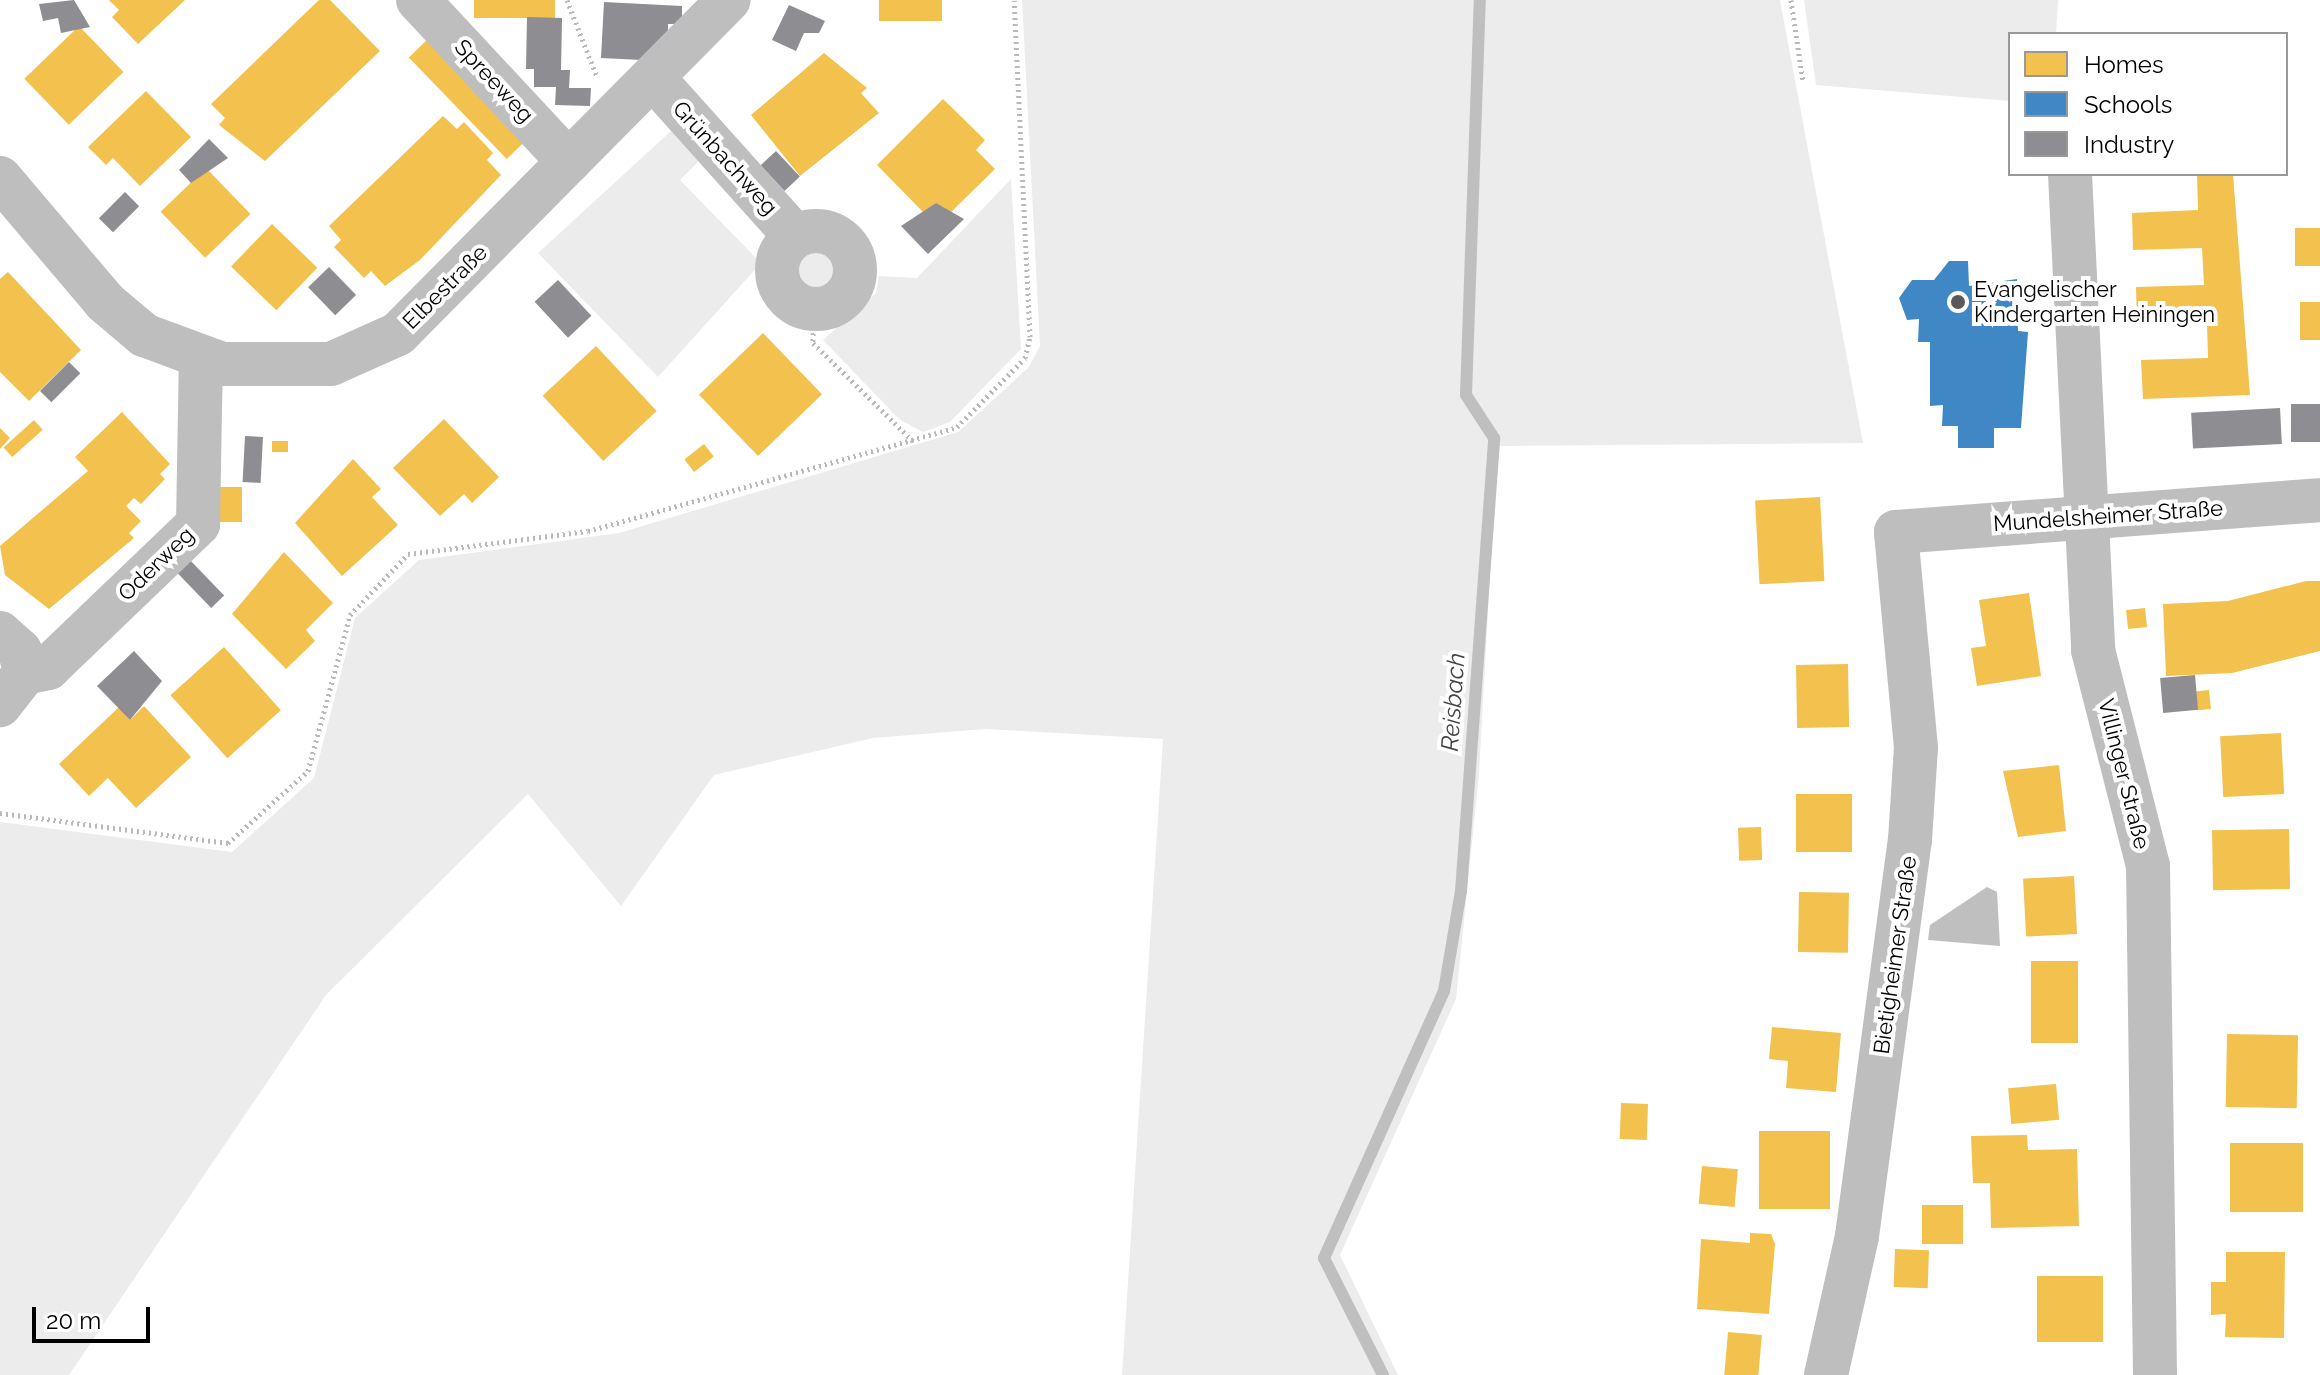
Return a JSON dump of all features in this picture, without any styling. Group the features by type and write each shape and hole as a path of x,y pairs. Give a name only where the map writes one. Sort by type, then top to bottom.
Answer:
{"street":[{"name":"Spreeweg","path":"418,0 569,162"},
{"name":"Elbestraße","path":"1,185 105,302 144,335 201,359 331,364 368,351 398,334 655,80 729,0"},
{"name":"Grünbachweg","path":"655,80 795,236"},
{"name":"Villinger Straße","path":"2070,176 2093,650 2148,866 2155,1375"},
{"path":"833,233 855,262 847,295 814,309 792,300 778,280 779,255 795,236 833,233"},
{"name":"Oderweg","path":"12,689 48,668 198,524 201,359"},
{"name":"Mundelsheimer Straße","path":"1896,532 2320,500"},
{"name":"Bietigheimer Straße","path":"1826,1375 1857,1236 1910,840 1916,748 1896,532"},
{"name":"Oderweg","path":"0,633 20,651 12,689"}],"path":[{"path":"567,0 614,118"},
{"path":"0,813 228,843 308,771 350,615 408,554 588,531 957,427 1025,358 1030,337 1014,0"},
{"path":"1791,0 1803,81"},
{"path":"814,309 813,343 913,441"}],"shaded area":[{"path":"1022,0 1780,0 1863,443 1497,446 1479,774 1456,999 1340,1255 1398,1375 1122,1375 1163,739 985,729 873,738 714,775 621,906 528,794 326,995 69,1375 0,1375 0,822 232,852 314,778 355,618 419,560 619,533 958,432 1028,368 1040,346"},
{"path":"1804,0 2058,0 2056,32 2008,32 2008,101 1816,85"},
{"path":"671,131 700,160 680,180 761,263 658,377 538,253"},
{"path":"1011,179 1021,349 950,422 923,432 900,420 823,340 876,293 879,276 917,278"},
{"path":"817,245 835,252 842,270 835,288 817,295 799,288 792,270 799,252"},
{"path":"1987,887 1997,892 2000,946 1928,940 1930,925"}],"building: Homes":[{"path":"109,0 185,0 138,44 112,17 119,10"},
{"path":"319,0 330,0 380,51 265,161 219,125 225,118 211,104"},
{"path":"474,0 555,0 555,18 474,18"},
{"path":"879,0 942,0 942,21 879,21"},
{"path":"79,26 123,72 69,125 24,79"},
{"path":"429,38 527,139 507,159 409,57"},
{"path":"824,53 867,88 861,93 879,113 800,176 751,115"},
{"path":"146,91 191,137 140,186 113,158 106,165 88,147"},
{"path":"943,99 985,140 976,150 995,169 948,215 936,203 925,214 877,165"},
{"path":"443,116 457,129 464,122 493,153 487,160 501,175 420,260 385,286 371,271 364,278 334,247 341,240 329,226"},
{"path":"206,168 250,214 205,258 161,212"},
{"path":"2197,176 2233,176 2250,395 2143,399 2141,360 2208,358 2207,323 2137,325 2136,287 2204,285 2202,248 2133,250 2132,213 2198,210"},
{"path":"272,224 317,268 276,310 231,266"},
{"path":"2295,228 2320,228 2320,266 2295,266"},
{"path":"8,272 81,350 29,401 0,372 0,279"},
{"path":"2300,302 2320,302 2320,340 2300,340"},
{"path":"763,333 822,394 758,456 699,395"},
{"path":"596,346 657,411 603,461 543,396"},
{"path":"122,412 170,464 160,474 165,479 141,504 134,498 126,506 141,521 129,533 134,538 49,609 5,575 0,546 88,471 75,457"},
{"path":"444,419 499,477 472,503 464,494 440,516 393,468"},
{"path":"34,420 43,430 12,457 4,447"},
{"path":"0,428 10,438 0,449"},
{"path":"272,441 288,441 288,452 272,452"},
{"path":"704,444 714,457 694,472 684,459"},
{"path":"353,459 381,489 372,497 398,525 342,576 295,523"},
{"path":"213,487 242,487 242,522 213,522"},
{"path":"1820,497 1824,581 1759,584 1755,500"},
{"path":"284,552 333,603 306,630 315,641 286,669 232,614"},
{"path":"2306,581 2320,581 2320,651 2232,673 2166,676 2163,604 2228,601"},
{"path":"2029,593 2041,676 1977,686 1971,648 1986,646 1979,600"},
{"path":"2145,608 2147,627 2128,629 2126,610"},
{"path":"224,647 281,710 227,758 170,695"},
{"path":"1848,664 1849,727 1797,728 1796,665"},
{"path":"2209,690 2211,709 2197,710 2195,691"},
{"path":"144,706 191,757 136,808 108,778 89,796 59,764 119,707 130,720"},
{"path":"2281,733 2284,794 2223,797 2220,736"},
{"path":"2059,765 2066,831 2018,837 2003,771"},
{"path":"1796,794 1852,794 1852,852 1796,852"},
{"path":"1761,827 1762,860 1739,861 1738,828"},
{"path":"2289,829 2290,889 2213,890 2212,830"},
{"path":"2074,876 2077,934 2026,937 2023,879"},
{"path":"1799,892 1849,893 1848,953 1798,952"},
{"path":"2031,961 2078,961 2078,1043 2031,1043"},
{"path":"1772,1027 1841,1033 1836,1092 1786,1088 1788,1061 1769,1059"},
{"path":"2227,1034 2298,1035 2297,1108 2226,1107"},
{"path":"2056,1084 2059,1120 2011,1124 2008,1088"},
{"path":"1621,1103 1648,1104 1647,1140 1620,1139"},
{"path":"1759,1131 1830,1131 1830,1209 1759,1209"},
{"path":"2027,1135 2028,1150 2077,1149 2079,1226 1991,1228 1990,1183 1973,1183 1971,1136"},
{"path":"2230,1143 2303,1143 2303,1212 2230,1212"},
{"path":"1702,1166 1738,1169 1735,1207 1699,1204"},
{"path":"1922,1205 1963,1205 1963,1244 1922,1244"},
{"path":"1750,1233 1771,1234 1775,1244 1769,1314 1697,1309 1701,1239 1750,1243"},
{"path":"1895,1249 1929,1250 1928,1288 1894,1287"},
{"path":"2226,1252 2285,1252 2284,1338 2225,1337 2226,1314 2211,1315 2211,1282 2226,1282"},
{"path":"2037,1276 2103,1276 2103,1342 2037,1342"},
{"path":"1728,1332 1762,1335 1758,1375 1724,1375"}],"building: Schools":[{"path":"1949,261 1968,261 1969,286 2017,279 2018,331 2028,332 2021,428 1994,428 1994,448 1958,448 1958,426 1942,426 1943,405 1930,406 1930,342 1918,342 1919,319 1907,320 1899,298 1912,280 1934,280"}],"building: Industry":[{"path":"74,0 90,27 61,33 58,18 43,21 39,4"},
{"path":"604,2 682,6 682,24 668,24 668,35 642,60 601,58"},
{"path":"789,5 825,21 819,33 804,33 796,51 772,40"},
{"path":"527,17 562,18 561,70 570,70 569,88 591,88 590,106 555,105 556,87 534,87 534,69 526,69"},
{"path":"209,139 228,158 191,183 179,170"},
{"path":"776,151 800,177 785,191 761,165"},
{"path":"125,192 139,206 113,232 99,218"},
{"path":"936,203 964,219 928,254 901,226"},
{"path":"329,267 356,295 335,315 308,287"},
{"path":"558,280 591,316 568,338 535,302"},
{"path":"69,362 80,373 51,402 40,391"},
{"path":"2291,404 2320,404 2320,442 2291,442"},
{"path":"2280,408 2282,444 2193,449 2191,413"},
{"path":"245,436 263,437 261,483 243,482"},
{"path":"188,558 224,595 211,608 175,571"},
{"path":"134,651 162,681 130,720 97,686"},
{"path":"2195,675 2198,710 2163,713 2160,678"}],"waterway":[{"name":"Reisbach","path":"1383,1375 1324,1258 1444,991 1461,891 1494,438 1466,395 1480,0"}],"place":[{"name":"Evangelischer Kindergarten Heiningen","path":"1958,302"}]}
